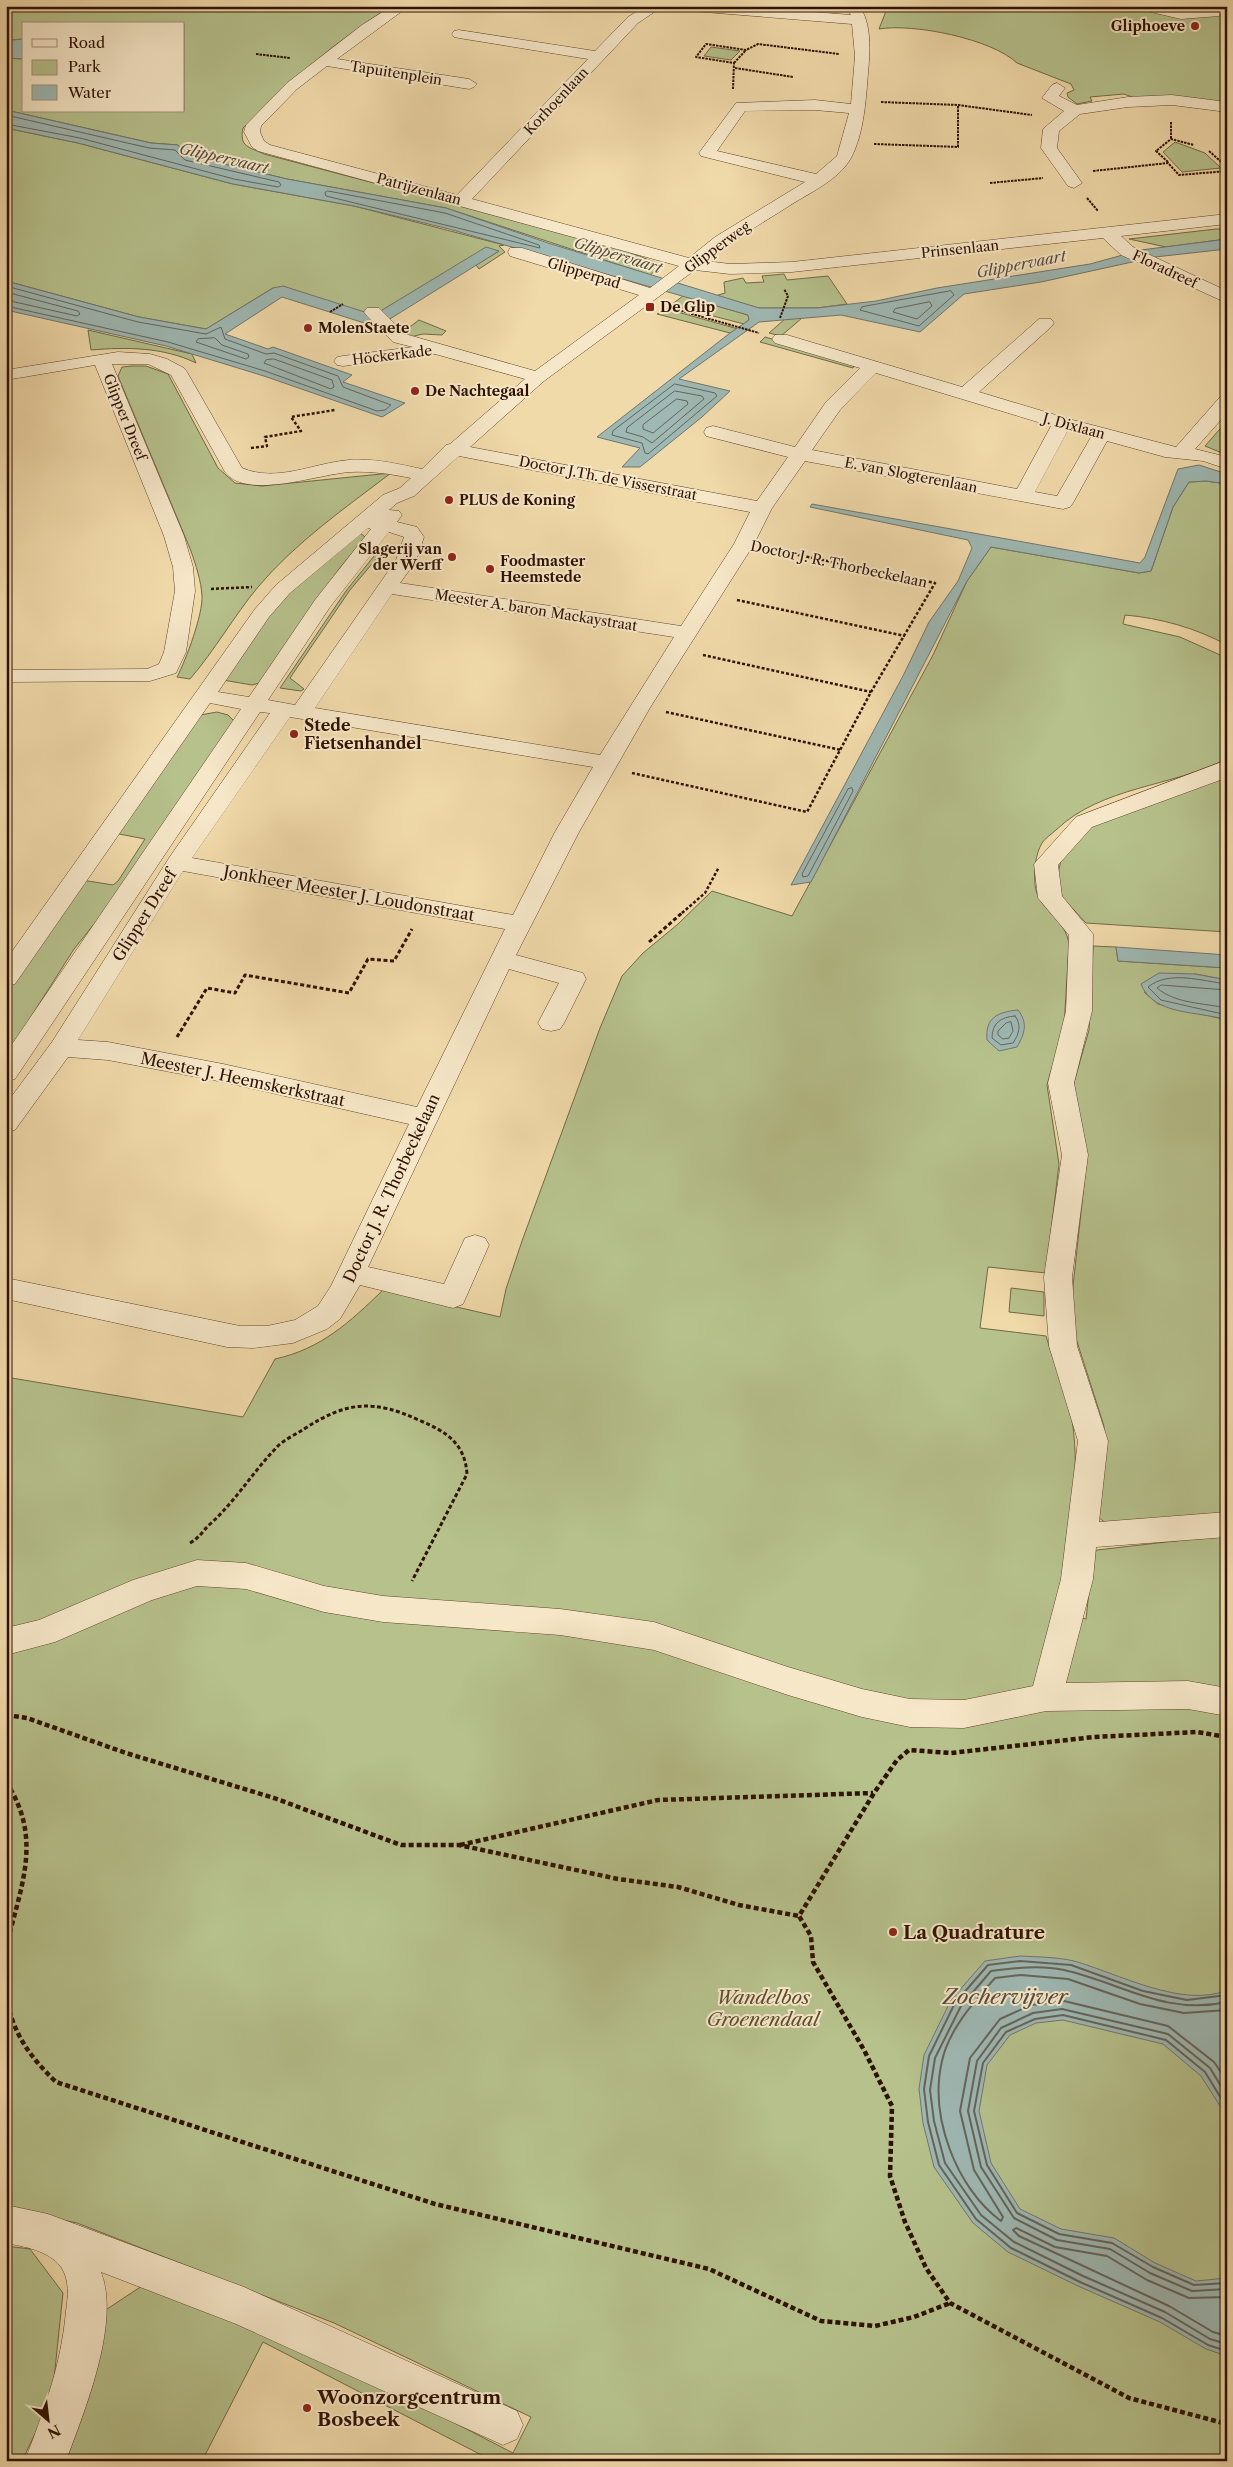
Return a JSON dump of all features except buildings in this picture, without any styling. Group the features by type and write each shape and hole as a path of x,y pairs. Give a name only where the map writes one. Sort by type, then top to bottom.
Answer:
{"street":[{"path":"324,61 367,28 402,6"},
{"name":"Korhoenlaan","path":"461,201 633,20 656,6"},
{"path":"680,6 858,12"},
{"path":"1143,6 1180,15 1214,13 1218,8 1214,6"},
{"name":"Glipperweg","path":"454,449 538,377 673,279 721,241 819,180 844,157 858,105 862,56 858,12"},
{"path":"459,34 598,56"},
{"name":"Tapuitenplein","path":"324,61 469,84"},
{"name":"Patrijzenlaan","path":"324,61 292,86 254,125 252,132 258,144 264,148 692,264"},
{"path":"1057,88 1050,98 1068,115"},
{"path":"1070,178 1049,148 1051,129 1068,115 1128,102 1172,100 1227,107"},
{"path":"819,180 707,153 741,106 858,105"},
{"name":"Prinsenlaan","path":"692,264 730,269 792,267 1227,219"},
{"name":"Floradreef","path":"1108,233 1127,251 1227,298"},
{"name":"Glipperpad","path":"516,252 648,297"},
{"name":"Höckerkade","path":"373,312 395,333 440,349 538,377"},
{"path":"966,394 1045,324"},
{"name":"J. Dixlaan","path":"780,330 876,366 1062,423 1165,451 1206,456 1227,463"},
{"name":"Höckerkade","path":"343,361 440,349"},
{"name":"Glipper Dreef","path":"6,676 150,675 168,668 175,652 185,591 183,567 174,536 102,360 149,359 165,364 178,372 235,472 244,477 273,479 349,466 387,468 425,475"},
{"path":"6,375 102,360"},
{"path":"762,508 833,406 862,375 876,366"},
{"path":"1182,452 1227,401"},
{"path":"1023,496 1062,423"},
{"name":"E. van Slogterenlaan","path":"713,432 800,454 1063,503 1102,433"},
{"name":"Glipper Dreef","path":"6,978 262,613 287,585 403,502 407,492 454,449"},
{"name":"Doctor J.Th. de Visserstraat","path":"454,449 762,508"},
{"name":"Doctor J. R. Thorbeckelaan","path":"6,1288 227,1336 253,1339 279,1336 312,1324 329,1312 352,1273 424,1118 567,832 640,706 744,544 762,508"},
{"name":"Glipper Dreef","path":"6,1123 61,1048 177,863 406,561 414,537 410,531 374,523"},
{"name":"Glipper Dreef","path":"6,1073 322,604 374,523"},
{"name":"Meester A. baron Mackaystraat","path":"386,586 681,641"},
{"path":"204,696 607,765"},
{"path":"1046,1697 1077,1580 1093,1441 1063,1346 1058,1277 1075,1155 1061,1083 1079,1011 1081,934 1050,898 1046,864 1084,822 1215,774 1227,767"},
{"name":"Jonkheer Meester J. Loudonstraat","path":"177,863 521,924"},
{"path":"502,959 574,979 551,1023"},
{"name":"Meester J. Heemskerkstraat","path":"61,1048 108,1051 162,1061 424,1118"},
{"path":"352,1273 453,1297 474,1246"},
{"path":"1082,1536 1227,1524"},
{"path":"6,1642 44,1632 144,1589 198,1573 246,1576 324,1599 398,1610 560,1622 654,1636 788,1681 862,1703 910,1713 964,1714 1046,1697 1188,1695 1227,1702"},
{"path":"6,2224 48,2233 244,2307 503,2425"},
{"path":"45,2461 70,2396 83,2346 88,2288 75,2254 48,2233"}],"path":[{"path":"734,62 696,57 706,44 746,50"},
{"path":"734,62 746,50 758,44 862,56"},
{"path":"734,62 732,94 728,100 741,106"},
{"path":"735,68 793,77"},
{"path":"858,105 958,105 1068,115"},
{"path":"848,144 958,147 958,105"},
{"path":"1194,145 1171,139 1156,151 1179,174 1227,171"},
{"path":"1209,151 1227,167"},
{"path":"990,183 1070,178 1168,163"},
{"path":"1070,178 1108,223 1108,233"},
{"path":"648,297 747,330"},
{"path":"330,312 343,304"},
{"path":"780,330 783,305"},
{"path":"223,452 267,446 265,437 301,431 291,417 334,410"},
{"name":"Doctor J. R. Thorbeckelaan","path":"607,765 807,812 871,692 935,583 744,544"},
{"path":"185,591 287,585"},
{"path":"712,595 905,636"},
{"path":"681,641 871,692"},
{"path":"640,706 841,750"},
{"path":"649,942 705,893 719,868"},
{"path":"162,1061 207,988 234,993 245,975 348,993 368,959 394,962 424,906"},
{"path":"182,1548 199,1538 224,1513 278,1448 294,1435 327,1414 346,1407 378,1406 392,1410 440,1429 461,1449 466,1458 467,1474 398,1610"},
{"path":"6,1715 27,1718 126,1753 274,1798 401,1845 459,1846 618,1879 678,1887 739,1905 799,1916 811,1936 812,1962 864,2050 892,2106 890,2176 905,2222 926,2268 950,2303 1129,2398 1227,2424"},
{"path":"799,1916 874,1793 896,1760 909,1750 950,1753 1094,1737 1169,1733 1198,1732 1227,1737"},
{"path":"6,1782 18,1800 26,1827 28,1855 6,1948"},
{"path":"459,1846 658,1800 772,1798 874,1793"},
{"path":"6,1995 14,2032 31,2058 56,2082 435,2204 708,2269 821,2321 875,2326 914,2317 950,2303"}],"green space":[{"path":"6,6 392,6 332,47 260,111 243,128 242,139 246,146 264,154 616,247 662,265 650,275 446,208 287,179 186,155 178,145 151,143 6,110 6,58 22,59 22,112 185,112 185,22 22,22 22,39 12,40 6,45"},
{"path":"888,6 1227,6 1227,104 1135,98 1124,94 1090,97 1092,101 1077,104 1068,97 1067,93 1074,90 1071,84 1017,63 1005,54 990,47 971,40 931,31 911,28 879,29"},
{"path":"711,47 740,51 731,60 704,56"},
{"path":"6,128 78,143 233,184 354,206 504,245 499,246 505,252 479,269 476,265 499,251 443,274 374,315 273,288 206,329 139,317 6,281"},
{"path":"1175,142 1205,153 1221,168 1182,172 1163,152"},
{"path":"1227,229 1227,239 1166,247 1129,239"},
{"path":"784,274 787,280 828,276 847,304 817,308 759,308 715,296 725,293 724,282 743,278 746,283 764,282 762,276"},
{"path":"683,296 748,315 749,320 744,324 671,305"},
{"path":"667,309 738,329 730,333 657,314"},
{"path":"802,318 781,336 769,333 785,319"},
{"path":"419,320 446,331 442,335 423,334 410,337 387,330 407,329"},
{"path":"88,330 192,354 196,363 171,354 145,349 91,350"},
{"path":"765,337 855,363 853,368 760,342"},
{"path":"146,366 168,374 218,468 235,483 262,486 391,473 304,541 272,571 249,598 190,679 177,677 185,660 200,614 202,604 201,584 191,551 118,376 122,367"},
{"path":"1227,421 1227,455 1205,446"},
{"name":"Wandelbos Groenendaal","path":"1206,481 1227,484 1227,645 1190,629 1151,619 1125,615 1123,624 1180,637 1227,658 1227,759 1184,776 1138,788 1094,804 1074,815 1042,843 1036,858 1035,868 1037,893 1040,900 1063,928 1069,945 1064,1026 1047,1085 1059,1164 1046,1273 988,1267 980,1328 1046,1336 1067,1399 1075,1444 1074,1492 1069,1541 1057,1613 1086,1619 1093,1555 1097,1550 1227,1535 1227,2461 493,2461 263,2342 202,2461 60,2461 104,2311 148,2282 321,2354 513,2453 531,2417 334,2323 77,2223 6,2208 6,1377 243,1417 275,1359 307,1348 334,1333 383,1290 500,1317 506,1289 522,1241 600,1028 622,976 643,953 678,924 712,891 792,916 933,655 967,581 991,547 1139,573 1151,571 1173,507 1189,482"},
{"path":"359,532 365,537 339,569 260,683 252,685 223,680 280,600"},
{"path":"378,551 382,552 350,590 290,678 304,689 301,691 280,688 346,591"},
{"path":"217,712 228,715 234,721 127,883 74,949 6,1056 6,989 82,880 113,885 118,881 145,839 114,833 200,715"},
{"path":"1227,775 1227,932 1086,923 1063,898 1056,883 1061,860 1085,830 1106,818"},
{"path":"1093,946 1116,947 1118,961 1227,968 1227,980 1195,974 1144,992 1158,1004 1227,1020 1227,1513 1108,1525 1097,1516 1104,1456 1104,1426 1073,1329 1071,1305 1086,1166 1073,1086 1089,1030"},
{"path":"1011,1288 1044,1292 1044,1316 1009,1312"},
{"path":"6,2246 30,2249 63,2293 52,2398 22,2461 6,2461"}],"water":[{"path":"22,39 22,59 6,58 6,45 12,40"},
{"path":"6,110 151,143 178,145 186,155 287,179 446,208 548,243 759,308 817,308 876,301 937,288 1090,264 1141,250 1227,239 1227,249 1155,257 1041,282 964,294 920,332 841,315 759,322 679,379 730,391 702,417 640,467 622,467 640,448 597,437 749,320 748,315 449,229 354,206 233,184 78,143 6,128"},
{"path":"486,247 499,251 377,327 282,297 225,334 268,349 273,347 352,375 343,382 405,403 382,417 264,376 166,346 6,310 6,281 139,317 206,329 273,288 283,286 374,315"},
{"path":"1199,465 1227,474 1227,484 1206,481 1189,482 1173,507 1151,571 1139,573 991,547 967,581 811,882 791,885 904,674 929,622 958,581 972,548 968,540 810,507 812,504 1140,563 1145,557 1178,469"},
{"path":"1116,947 1227,955 1227,968 1118,961"},
{"path":"1159,973 1195,974 1227,980 1227,1020 1178,1011 1156,1002 1147,994 1141,984"},
{"path":"1018,1010 1024,1024 1020,1042 1017,1047 999,1051 987,1040 990,1021 1004,1012"},
{"name":"Zochervijver","path":"1020,1956 1074,1961 1150,1987 1171,1992 1210,1995 1227,1990 1227,2117 1201,2076 1163,2044 1063,2020 1036,2023 1010,2035 987,2065 979,2111 991,2163 1020,2209 1061,2229 1114,2238 1155,2263 1196,2281 1227,2278 1227,2356 1206,2349 1160,2322 1078,2286 1008,2252 973,2223 934,2167 923,2123 919,2089 924,2055 951,2000 985,1961"}],"place":[{"name":"Gliphoeve","path":"1195,26"},
{"name":"De Glip","path":"650,307"},
{"name":"MolenStaete","path":"308,328"},
{"name":"De Nachtegaal","path":"415,391"},
{"name":"PLUS de Koning","path":"449,500"},
{"name":"Slagerij van der Werff","path":"452,557"},
{"name":"Foodmaster Heemstede","path":"490,569"},
{"name":"Stede Fietsenhandel","path":"294,734"},
{"name":"La Quadrature","path":"893,1932"},
{"name":"Woonzorgcentrum Bosbeek","path":"307,2408"}],"water label":[{"name":"Glippervaart","path":"224,158"},
{"name":"Glippervaart","path":"618,255"},
{"name":"Glippervaart","path":"1021,264"}]}
